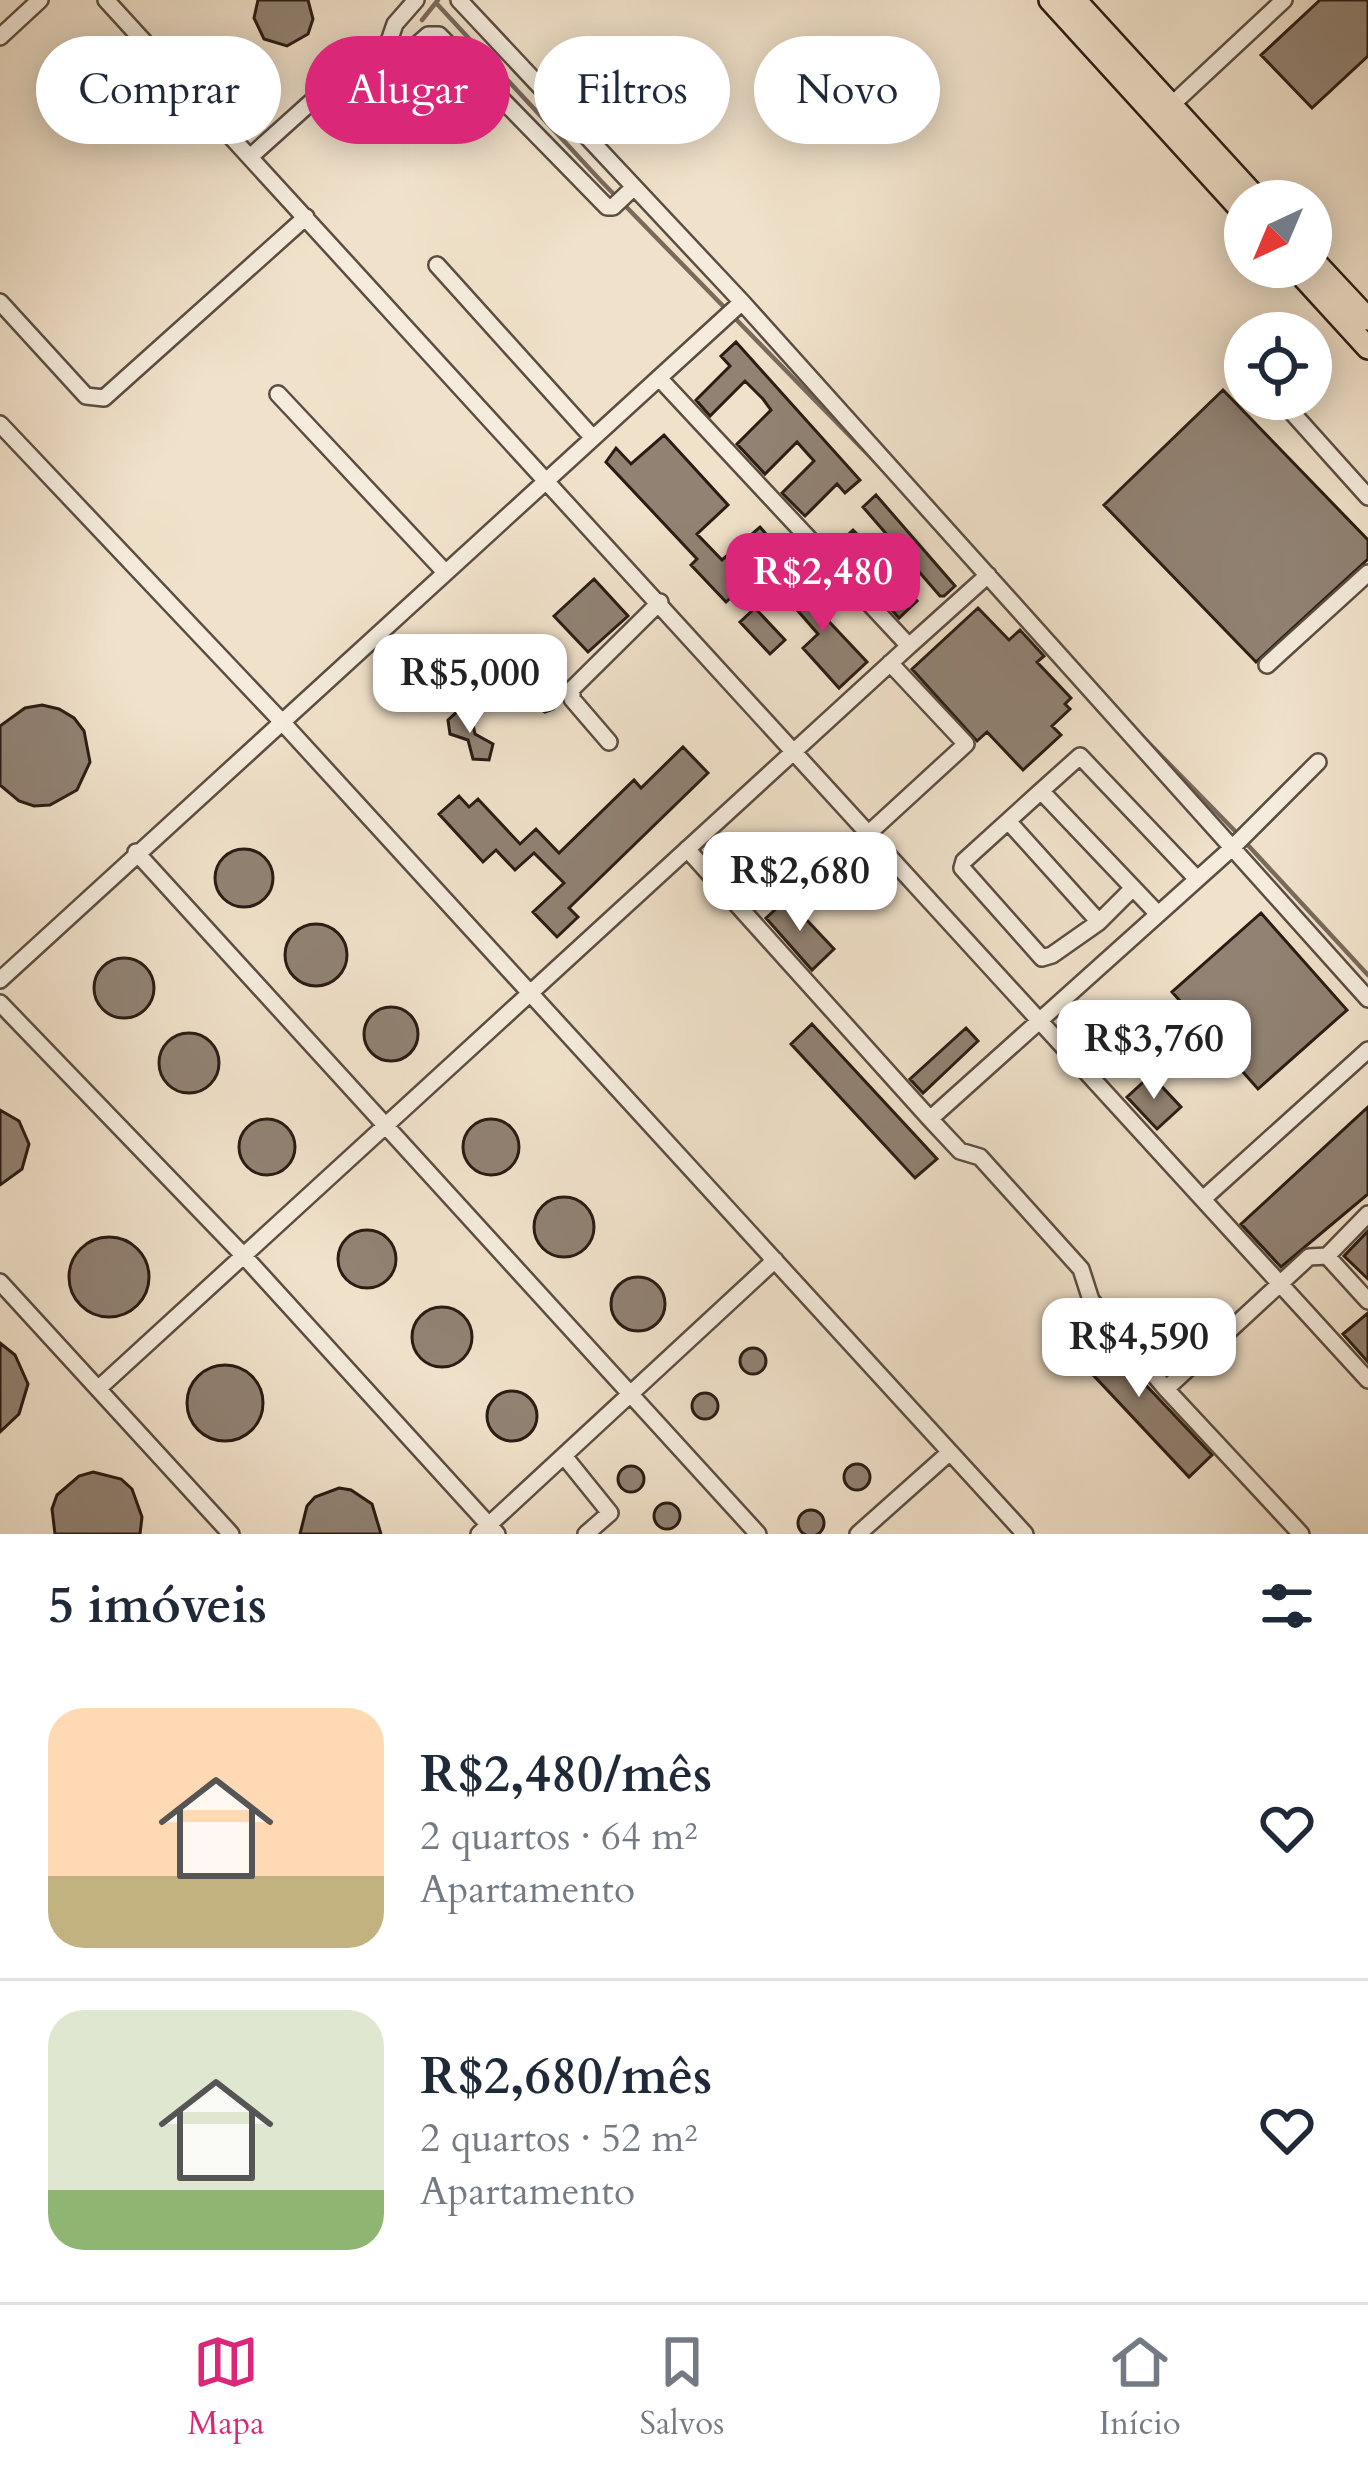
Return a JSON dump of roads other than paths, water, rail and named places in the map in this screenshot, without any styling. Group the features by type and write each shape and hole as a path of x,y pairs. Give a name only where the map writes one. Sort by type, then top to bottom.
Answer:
{"main road":[{"path":"1050,0 1237,180"},
{"path":"1084,3 1224,188"},
{"path":"1332,281 1368,320"},
{"path":"1313,288 1368,348"}],"lane":[{"path":"0,37 40,0"},
{"path":"106,0 1368,1380"},
{"path":"391,36 416,0"},
{"path":"459,0 742,302 1368,999"},
{"path":"1164,112 1284,0"},
{"path":"510,107 607,207 633,188"},
{"path":"250,157 305,108"},
{"path":"0,302 86,396 104,398 306,218"},
{"path":"437,265 593,438"},
{"path":"0,980 742,302"},
{"path":"660,379 909,646"},
{"path":"278,394 446,572"},
{"path":"1299,420 1368,497"},
{"path":"0,424 283,723 1025,1534"},
{"path":"1267,665 1368,573"},
{"path":"99,1388 988,575"},
{"path":"608,742 572,699 572,689 660,602"},
{"path":"868,833 966,743 890,663"},
{"path":"1133,888 1099,922 1052,956 1042,958 962,868 964,861 1080,756 1197,879"},
{"path":"931,1120 1232,848 1318,762"},
{"path":"1041,791 1157,914"},
{"path":"1008,821 1099,922"},
{"path":"687,849 931,1120 960,1150 980,1157 1082,1269 1090,1300 1300,1534"},
{"path":"136,852 758,1534"},
{"path":"0,1003 243,1256 488,1531 629,1390 775,1260"},
{"path":"1203,1199 1368,1050"},
{"path":"1166,1389 1279,1282 1309,1257 1327,1256 1368,1214"},
{"path":"1327,1256 1368,1300"},
{"path":"0,1282 231,1534"},
{"path":"858,1534 950,1452"},
{"path":"564,1456 610,1513 578,1530"}],"waterway":[{"path":"422,20 438,0"},
{"path":"438,5 601,181 886,473"},
{"path":"1137,731 1238,834"},
{"path":"1246,843 1368,975"}]}
